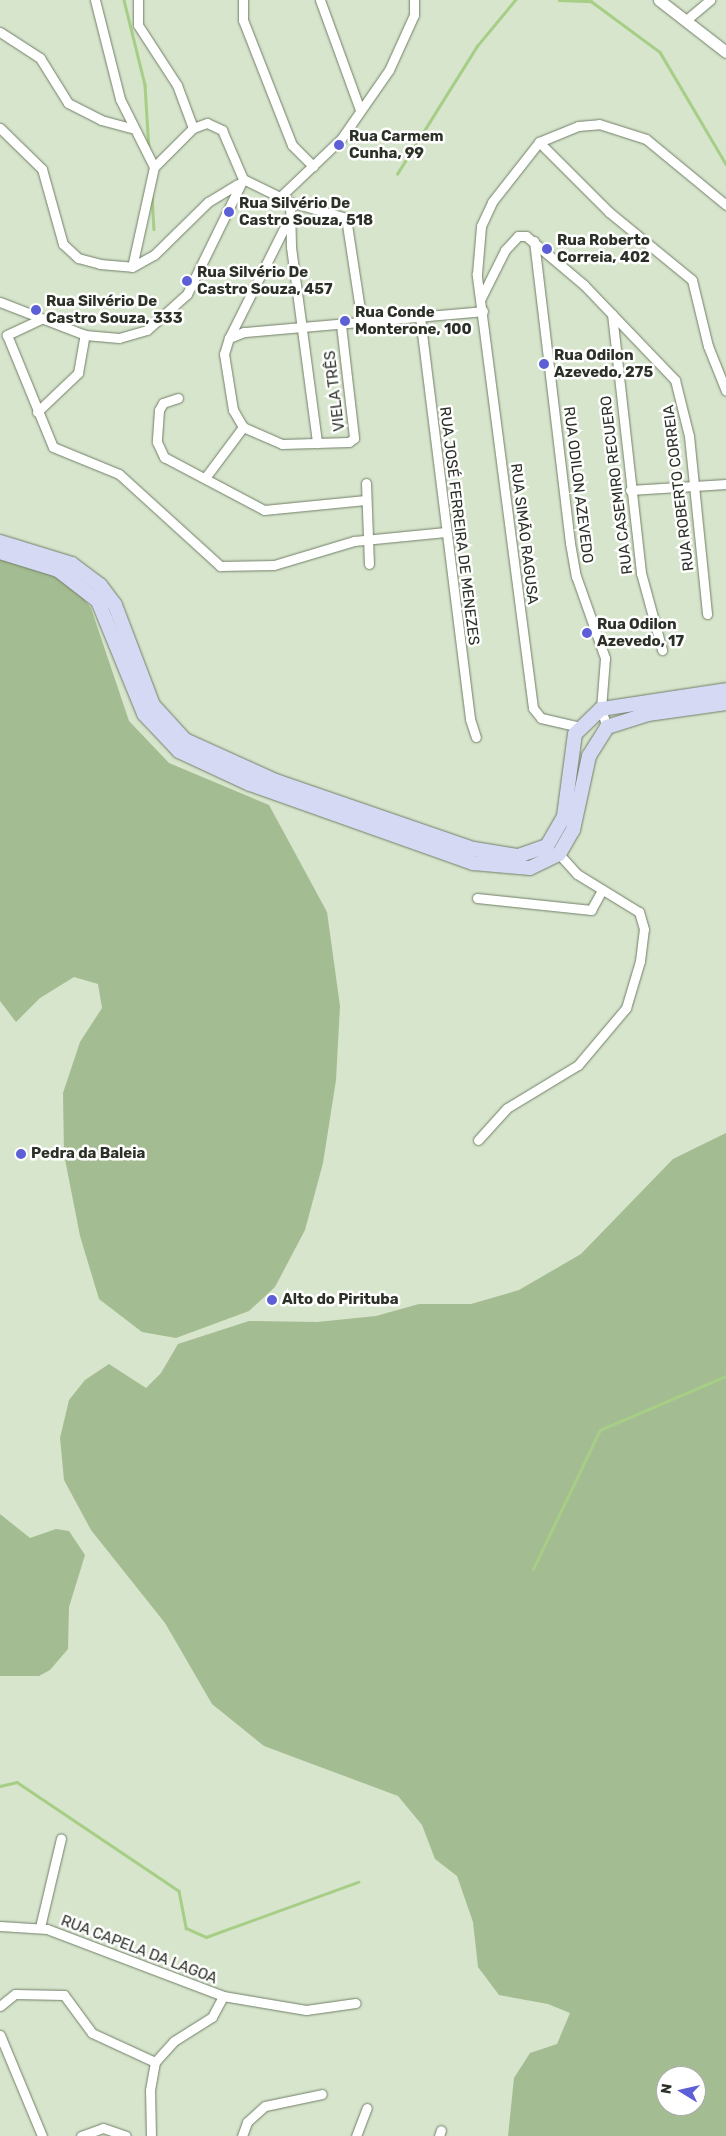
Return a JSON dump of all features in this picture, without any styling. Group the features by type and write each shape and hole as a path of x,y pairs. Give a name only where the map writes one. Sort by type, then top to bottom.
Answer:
{"main road":[{"path":"659,0 726,52"},
{"path":"0,542 72,564 100,585 115,605 153,705 185,740 228,763 444,840 518,856 548,846 564,816 570,756 580,726 601,709 726,690"},
{"path":"0,552 42,564 85,586 107,617 144,714 172,745 200,763 473,863 530,868 559,854 573,830 583,778 588,741 580,726"},
{"path":"583,778 594,741 607,727 648,714 726,703"}],"street":[{"path":"95,0 110,71 131,128 154,167"},
{"path":"138,0 138,25 177,85 193,128"},
{"path":"243,0 243,20 292,145 313,166"},
{"path":"320,0 360,110"},
{"path":"280,197 341,138 401,47 414,15 414,0"},
{"path":"685,21 710,0"},
{"path":"0,32 40,58 68,103 101,120 131,128"},
{"path":"0,302 40,319 86,335 119,338 134,334 172,311 187,294 240,182 222,130 207,123 193,128 154,167 132,266"},
{"path":"726,205 646,139 626,130 599,124 578,126 539,142 608,212 696,286 708,346 726,391"},
{"path":"0,128 42,169 68,251 100,264 132,266 154,255 208,202 240,182"},
{"name":"RUA SIMÃO RAGUSA","path":"539,142 492,202 481,226 475,260 533,708 541,718 580,726"},
{"path":"240,182 290,202 346,218 362,323"},
{"path":"289,218 229,338 224,354 233,410 243,427 282,444 317,443 289,218 290,202"},
{"path":"481,299 512,240 518,236 534,240"},
{"name":"RUA ROBERTO CORREIA","path":"534,240 612,314 674,380 685,410 707,614"},
{"name":"RUA ODILON AZEVEDO","path":"534,240 570,543 576,576 605,658 601,709 607,727"},
{"path":"229,338 244,332 483,311"},
{"name":"RUA CASEMIRO RECUERO","path":"612,314 630,490 641,573 662,650"},
{"name":"RUA JOSÉ FERREIRA DE MENEZES","path":"420,317 446,532 476,738"},
{"path":"40,319 7,336 52,447 119,474 225,569 274,564 368,538 446,532"},
{"name":"VIELA TRÊS","path":"317,443 340,443 354,438 356,427 340,324"},
{"path":"37,412 78,373 86,335"},
{"path":"178,398 160,407 159,451 205,478 264,510 366,500"},
{"path":"205,478 243,427"},
{"path":"366,483 369,564"},
{"path":"630,490 694,483 726,484"},
{"path":"478,1140 507,1108 578,1066 626,1008 644,929 638,912 577,874 559,854"},
{"path":"477,898 570,912 591,910 602,890"},
{"path":"40,1927 61,1838"},
{"name":"RUA CAPELA DA LAGOA","path":"0,1926 40,1927 223,1996 306,2010 356,2003"},
{"path":"0,2006 15,1994 64,1995 92,2034 155,2062"},
{"path":"151,2136 150,2090 155,2062 174,2041 212,2017 223,1996"},
{"path":"0,2035 42,2136"},
{"path":"242,2136 247,2122 265,2106 322,2094"},
{"path":"356,2136 366,2108"},
{"path":"81,2136 96,2128 126,2136"}],"green space":[{"path":"0,559 28,564 74,586 91,608 129,721 169,763 269,805 327,912 340,1006 336,1080 323,1163 305,1230 275,1287 249,1311 176,1338 142,1332 99,1299 80,1236 64,1154 63,1093 80,1042 102,1008 98,984 74,977 40,998 16,1022 0,1001"},
{"path":"726,1133 726,2136 508,2136 514,2078 530,2053 557,2044 570,2013 548,2004 499,1995 478,1967 473,1922 457,1876 435,1859 422,1825 398,1796 264,1746 212,1704 165,1623 91,1530 64,1480 60,1438 69,1400 85,1380 109,1364 146,1388 161,1373 178,1344 249,1321 317,1322 376,1316 419,1304 471,1304 519,1290 581,1254 673,1159"},
{"path":"0,1514 30,1538 56,1529 69,1531 85,1555 69,1607 68,1649 50,1670 39,1676 0,1676"}],"waterway":[{"path":"124,0 145,85 149,150"},
{"path":"397,174 477,46 515,0"},
{"path":"559,0 591,1 660,52 726,164"},
{"path":"152,193 154,229"},
{"path":"533,1569 600,1430 726,1376"},
{"path":"0,1786 17,1782 179,1891 186,1928 206,1937 358,1882"}],"place":[{"name":"Rua Carmem Cunha, 99","path":"339,145"},
{"name":"Rua Silvério De Castro Souza, 518","path":"229,212"},
{"name":"Rua Roberto Correia, 402","path":"547,249"},
{"name":"Rua Silvério De Castro Souza, 457","path":"187,281"},
{"name":"Rua Silvério De Castro Souza, 333","path":"36,310"},
{"name":"Rua Conde Monterone, 100","path":"345,321"},
{"name":"Rua Odilon Azevedo, 275","path":"544,364"},
{"name":"Rua Odilon Azevedo, 17","path":"587,633"},
{"name":"Pedra da Baleia","path":"21,1154"},
{"name":"Alto do Pirituba","path":"272,1300"}]}
